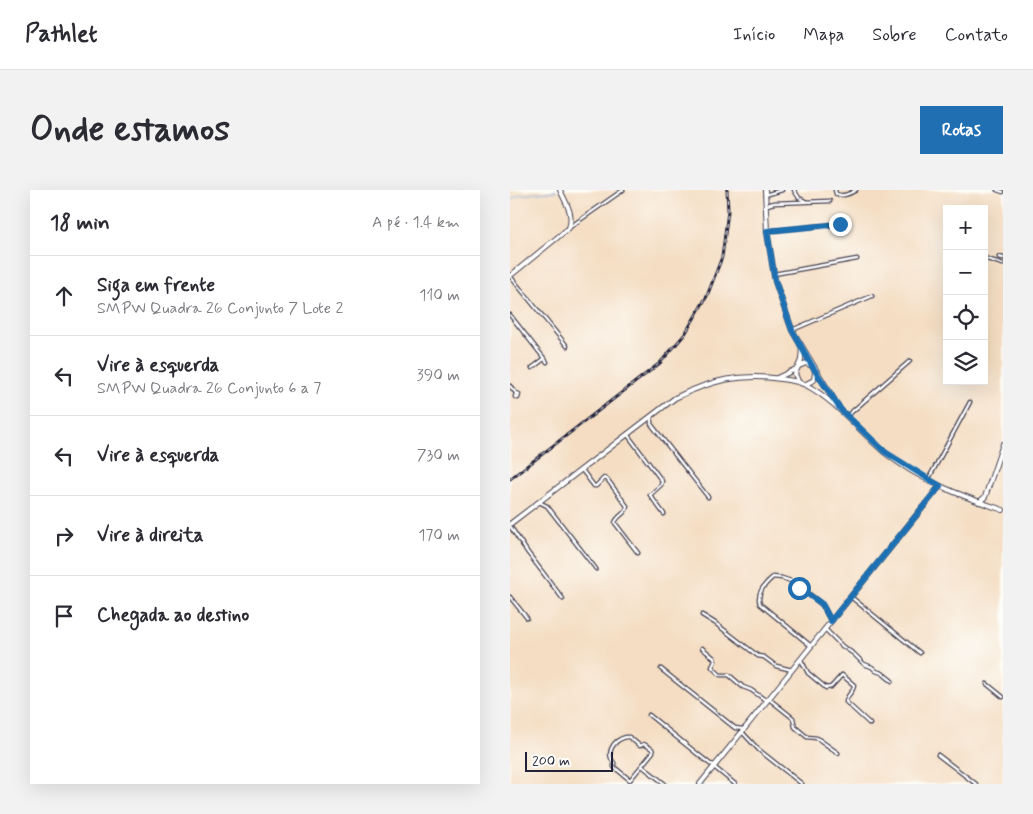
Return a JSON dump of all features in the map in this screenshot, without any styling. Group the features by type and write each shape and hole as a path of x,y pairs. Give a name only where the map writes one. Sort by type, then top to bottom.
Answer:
{"street":[{"path":"560,190 570,210 571,223 569,228"},
{"path":"567,346 510,276 569,228 622,190"},
{"path":"782,190 765,192 767,231 774,274 792,330 841,410 885,452 928,480 1003,510"},
{"path":"794,190 799,198 807,202"},
{"path":"835,190 836,194 840,196 849,195 856,190"},
{"path":"997,190 1003,192"},
{"path":"766,206 774,203 830,201"},
{"path":"767,231 840,224"},
{"path":"774,274 857,259"},
{"path":"988,259 1003,264"},
{"path":"792,330 872,296"},
{"path":"510,315 546,362"},
{"path":"798,381 796,378 797,368 802,347"},
{"path":"532,368 544,358"},
{"path":"846,416 910,361"},
{"path":"776,378 806,363 814,368"},
{"path":"806,384 814,380 814,368"},
{"path":"563,599 528,553 510,525 675,398 717,381 738,377 776,378 806,384 841,410"},
{"path":"510,386 516,393"},
{"path":"928,480 970,402"},
{"path":"652,415 651,424 708,497"},
{"path":"641,423 651,424"},
{"path":"627,434 662,481 661,485 650,495 664,514"},
{"path":"979,502 985,497 1003,444"},
{"path":"581,469 594,486 604,478 607,479 628,506 626,511 615,522 638,553"},
{"path":"700,784 940,486"},
{"path":"547,495 547,506"},
{"path":"985,497 987,505"},
{"path":"538,502 547,506 596,568"},
{"path":"811,646 760,604 758,595 766,584 773,577 791,581 822,604 831,621"},
{"path":"510,597 527,618"},
{"path":"850,597 920,653"},
{"path":"702,615 758,656 764,656 776,666 792,670"},
{"path":"825,629 864,664 871,666 892,681"},
{"path":"702,648 714,658 715,661 712,667 720,675 729,675 744,687 767,700 793,718 794,727 807,737 817,738 838,753"},
{"path":"800,660 808,673 826,688 830,688 842,675 854,685 854,688 846,698 846,702 870,724"},
{"path":"661,669 735,728 743,731 759,750 802,784"},
{"path":"987,684 1003,697"},
{"path":"649,715 735,784"},
{"path":"626,737 631,738 640,746 644,744 652,749 653,752 642,766 632,779 628,779 614,767 610,757 611,748 620,739 626,737"},
{"path":"938,755 976,784"},
{"path":"642,766 665,784"}],"waterway":[{"path":"510,200 520,195 556,191"}],"railway":[{"path":"510,479 660,363 685,334 707,296 722,257 728,211 727,190"}],"route":[{"path":"799,588 822,604 831,621 940,486 885,452 841,410 812,366 792,330 775,281 767,231 840,224"}]}
